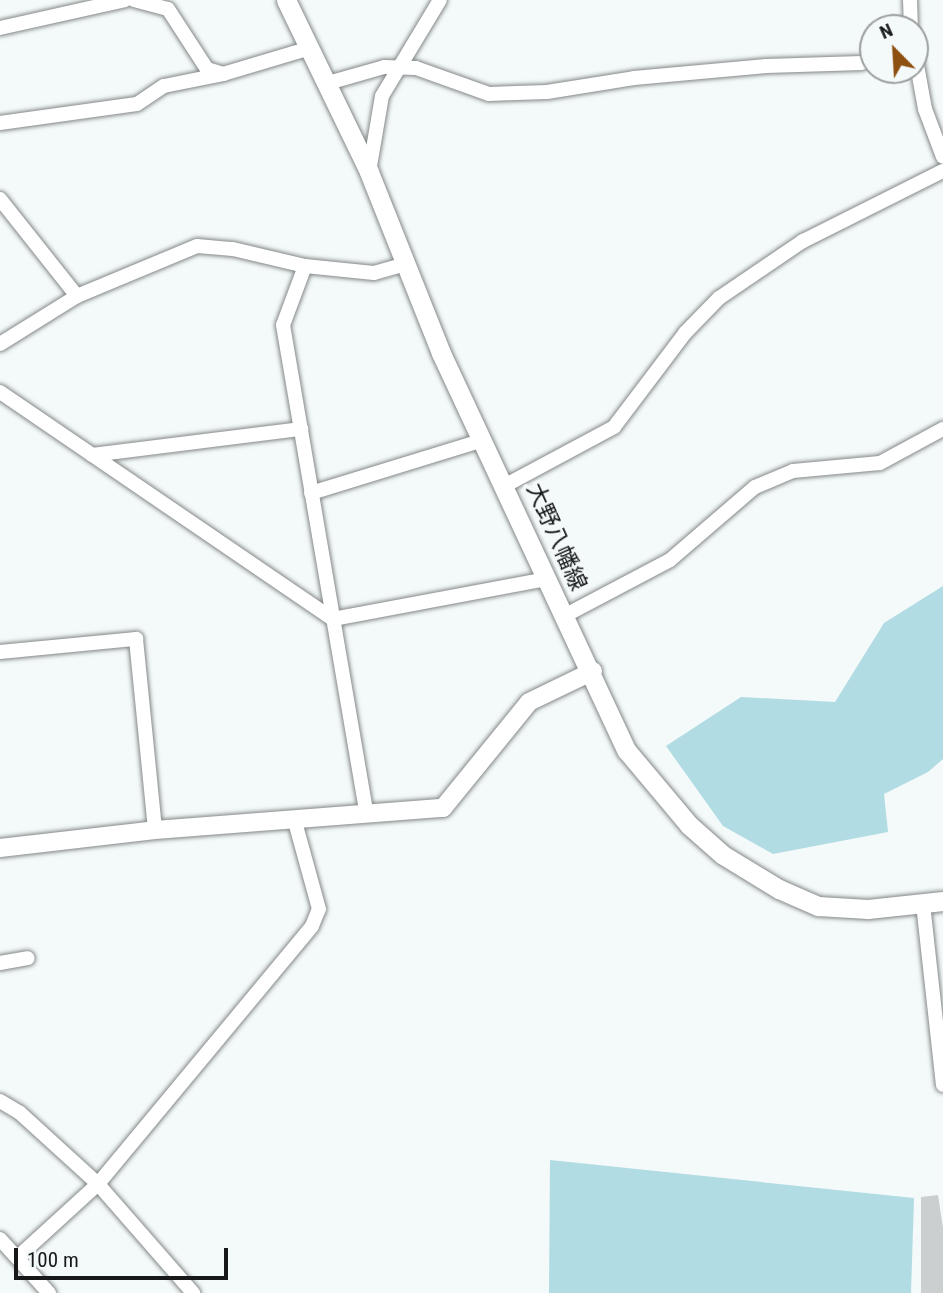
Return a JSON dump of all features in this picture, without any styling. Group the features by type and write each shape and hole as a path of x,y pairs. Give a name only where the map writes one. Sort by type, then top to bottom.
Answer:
{"main road":[{"name":"大野八幡線","path":"286,0 369,172 441,354 506,485 564,616 593,670 627,751 657,792 723,855 818,906 868,909 943,901"}],"street":[{"path":"0,28 125,0"},
{"path":"134,0 168,9 207,69 223,74"},
{"path":"369,172 382,96 440,0"},
{"path":"0,123 137,104 164,86 223,74 310,48"},
{"path":"328,83 384,67 401,67 416,68 489,94 547,92 634,78 766,66 859,63"},
{"path":"920,84 925,109 943,156"},
{"path":"506,485 614,427 685,333 719,298 803,241 943,171"},
{"path":"0,199 77,296"},
{"path":"0,344 77,296 197,246 233,249 305,266 374,273 406,264"},
{"path":"305,266 283,325 366,813"},
{"path":"0,393 333,619 547,579"},
{"path":"92,455 301,429"},
{"path":"564,616 670,560 755,487 793,471 880,463 943,429"},
{"path":"312,493 483,440"},
{"path":"0,652 136,639 155,830"},
{"path":"0,849 155,830 443,808 529,702 593,670"},
{"path":"18,1257 98,1184 312,926 320,909 295,818"},
{"path":"923,904 943,1085"},
{"path":"0,963 28,958"},
{"path":"0,1101 20,1113 98,1184 193,1293"},
{"path":"0,1239 49,1293"}],"shaded area":[{"path":"943,586 943,759 928,772 884,794 888,832 773,854 723,826 666,746 741,697 835,702 884,623"},
{"path":"550,1160 914,1198 911,1293 549,1293"}],"building":[{"path":"938,1195 943,1228 943,1293 921,1293 921,1197"}]}
